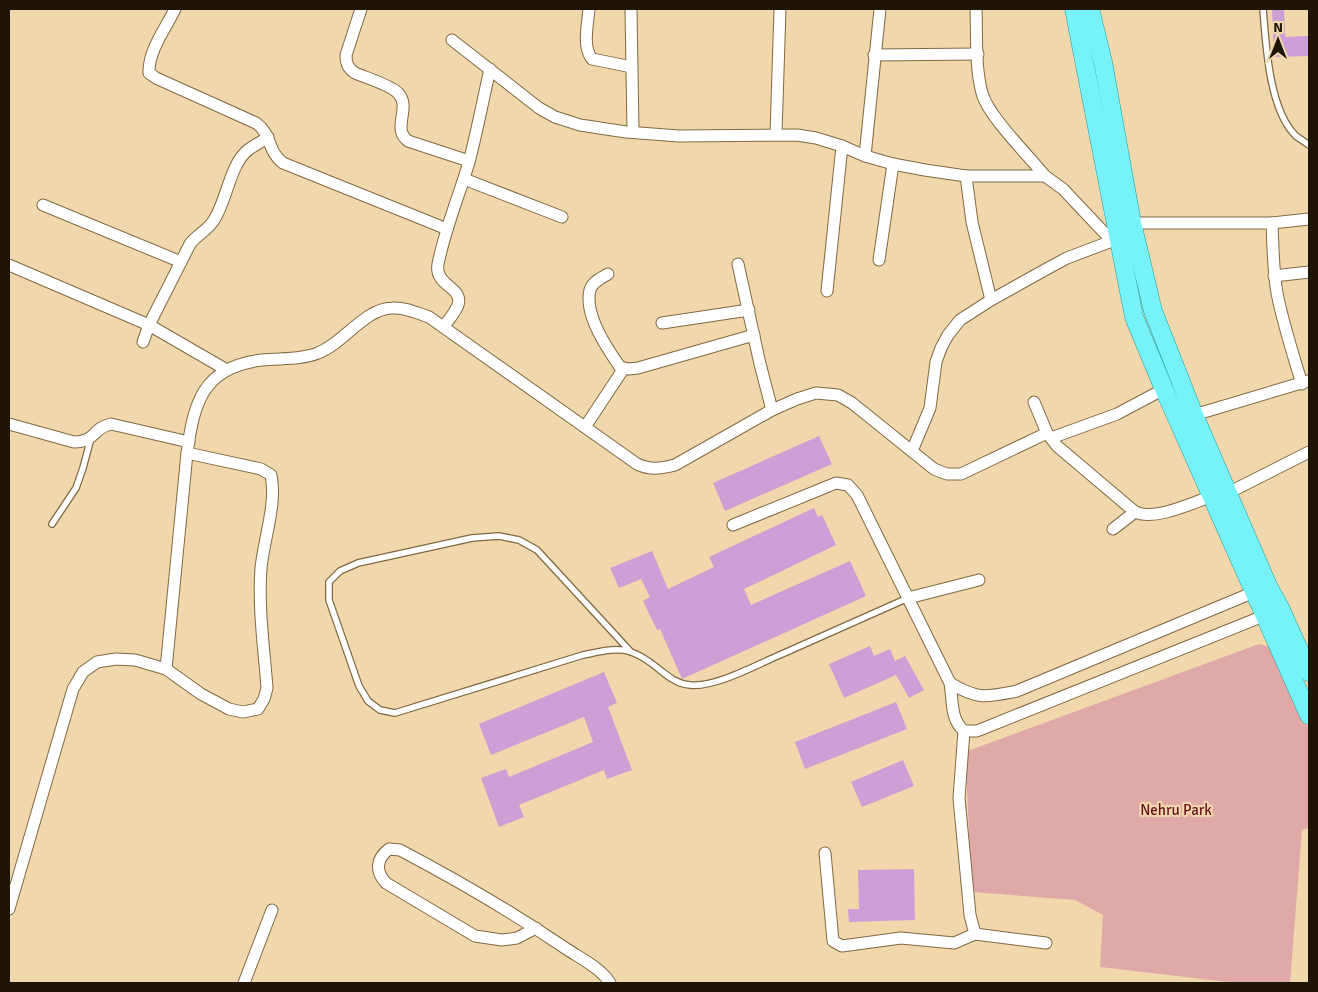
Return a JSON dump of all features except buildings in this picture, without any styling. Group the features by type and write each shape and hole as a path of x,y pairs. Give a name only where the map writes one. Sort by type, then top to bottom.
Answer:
{"main road":[{"path":"1074,9 1115,240 1134,317 1164,389 1220,494"},
{"path":"1090,9 1103,62 1132,223 1153,311 1194,415 1220,494 1261,590 1272,612 1309,672"},
{"path":"1272,612 1309,715"}],"street":[{"path":"175,9 152,54 149,73 264,128 275,156 283,162 447,230"},
{"path":"361,9 346,55 346,62 349,68 355,73 397,92 402,98 404,109 401,132 402,136 408,141 469,161"},
{"path":"589,9 588,54 592,59 632,67"},
{"path":"631,9 633,132"},
{"path":"776,134 780,9"},
{"path":"865,156 880,9"},
{"path":"912,451 930,408 936,362 941,348 960,320 1067,258 1115,240 1063,189 1045,176 988,109 982,95 980,81 976,9"},
{"path":"452,40 539,108 555,117 580,125 678,136 776,134 816,138 892,164 966,176 1045,176"},
{"path":"874,55 978,54"},
{"path":"444,328 458,304 458,296 438,275 438,266 447,230 464,180 490,69"},
{"path":"143,342 149,325 181,262 196,237 210,227 216,218 242,157 248,150 268,137"},
{"path":"827,291 842,146"},
{"path":"879,260 892,164"},
{"path":"966,176 972,222 992,300"},
{"path":"464,180 562,217"},
{"path":"43,205 181,262"},
{"path":"1132,223 1272,223 1309,219"},
{"path":"1194,415 1306,382 1281,312 1274,276 1272,223"},
{"path":"738,264 772,410"},
{"path":"9,265 149,325 226,369"},
{"path":"1274,276 1309,272"},
{"path":"608,274 599,278 590,288 592,313 604,342 620,366 624,368 638,368 754,335"},
{"path":"166,669 188,447 192,419 200,398 212,382 226,369 242,363 303,357 318,353 333,346 359,323 378,311 391,308 406,309 429,317 637,464 648,469 662,469 674,465 772,410 816,393 838,395 934,469 947,474 962,474 1049,436 1117,414 1164,389"},
{"path":"662,323 749,310"},
{"path":"585,427 624,368"},
{"path":"1034,402 1049,436 1070,458 1135,512 1142,515 1171,510 1220,494 1309,452"},
{"path":"9,424 74,442 85,442 103,426 111,424 261,469 271,475 273,484 260,589 267,688 264,699 258,709 243,712 229,709 201,694 166,669 135,660 116,659 97,662 83,672 73,689 9,910"},
{"path":"733,525 836,483 848,485 857,495 950,683 953,712 957,725 964,731 977,731 1272,612"},
{"path":"1113,529 1135,512"},
{"path":"908,598 979,580"},
{"path":"950,683 980,697 1017,691 1261,590"},
{"path":"964,731 960,798 970,915 976,934"},
{"path":"536,928 517,938 502,940 475,936 386,884 380,876 377,867 381,855 388,849 400,850 465,884 536,928 598,970 610,983"},
{"path":"825,853 833,941 842,946 901,938 954,943 976,934 1046,943"},
{"path":"244,983 272,910"}],"lane":[{"path":"1263,9 1269,61 1280,111 1296,136 1309,145"},
{"path":"52,524 76,488 91,438"},
{"path":"630,651 537,550 519,540 499,536 472,538 368,561 340,571 329,582 329,600 359,686 368,701 380,710 395,713 583,655 612,649 630,651 647,659 673,680 688,685 703,685 735,674 908,598"}],"green space":[{"name":"Nehru Park","path":"1259,644 1274,648 1309,723 1309,828 1302,830 1290,983 1237,983 1100,967 1103,915 1075,900 972,892 965,752"}]}
